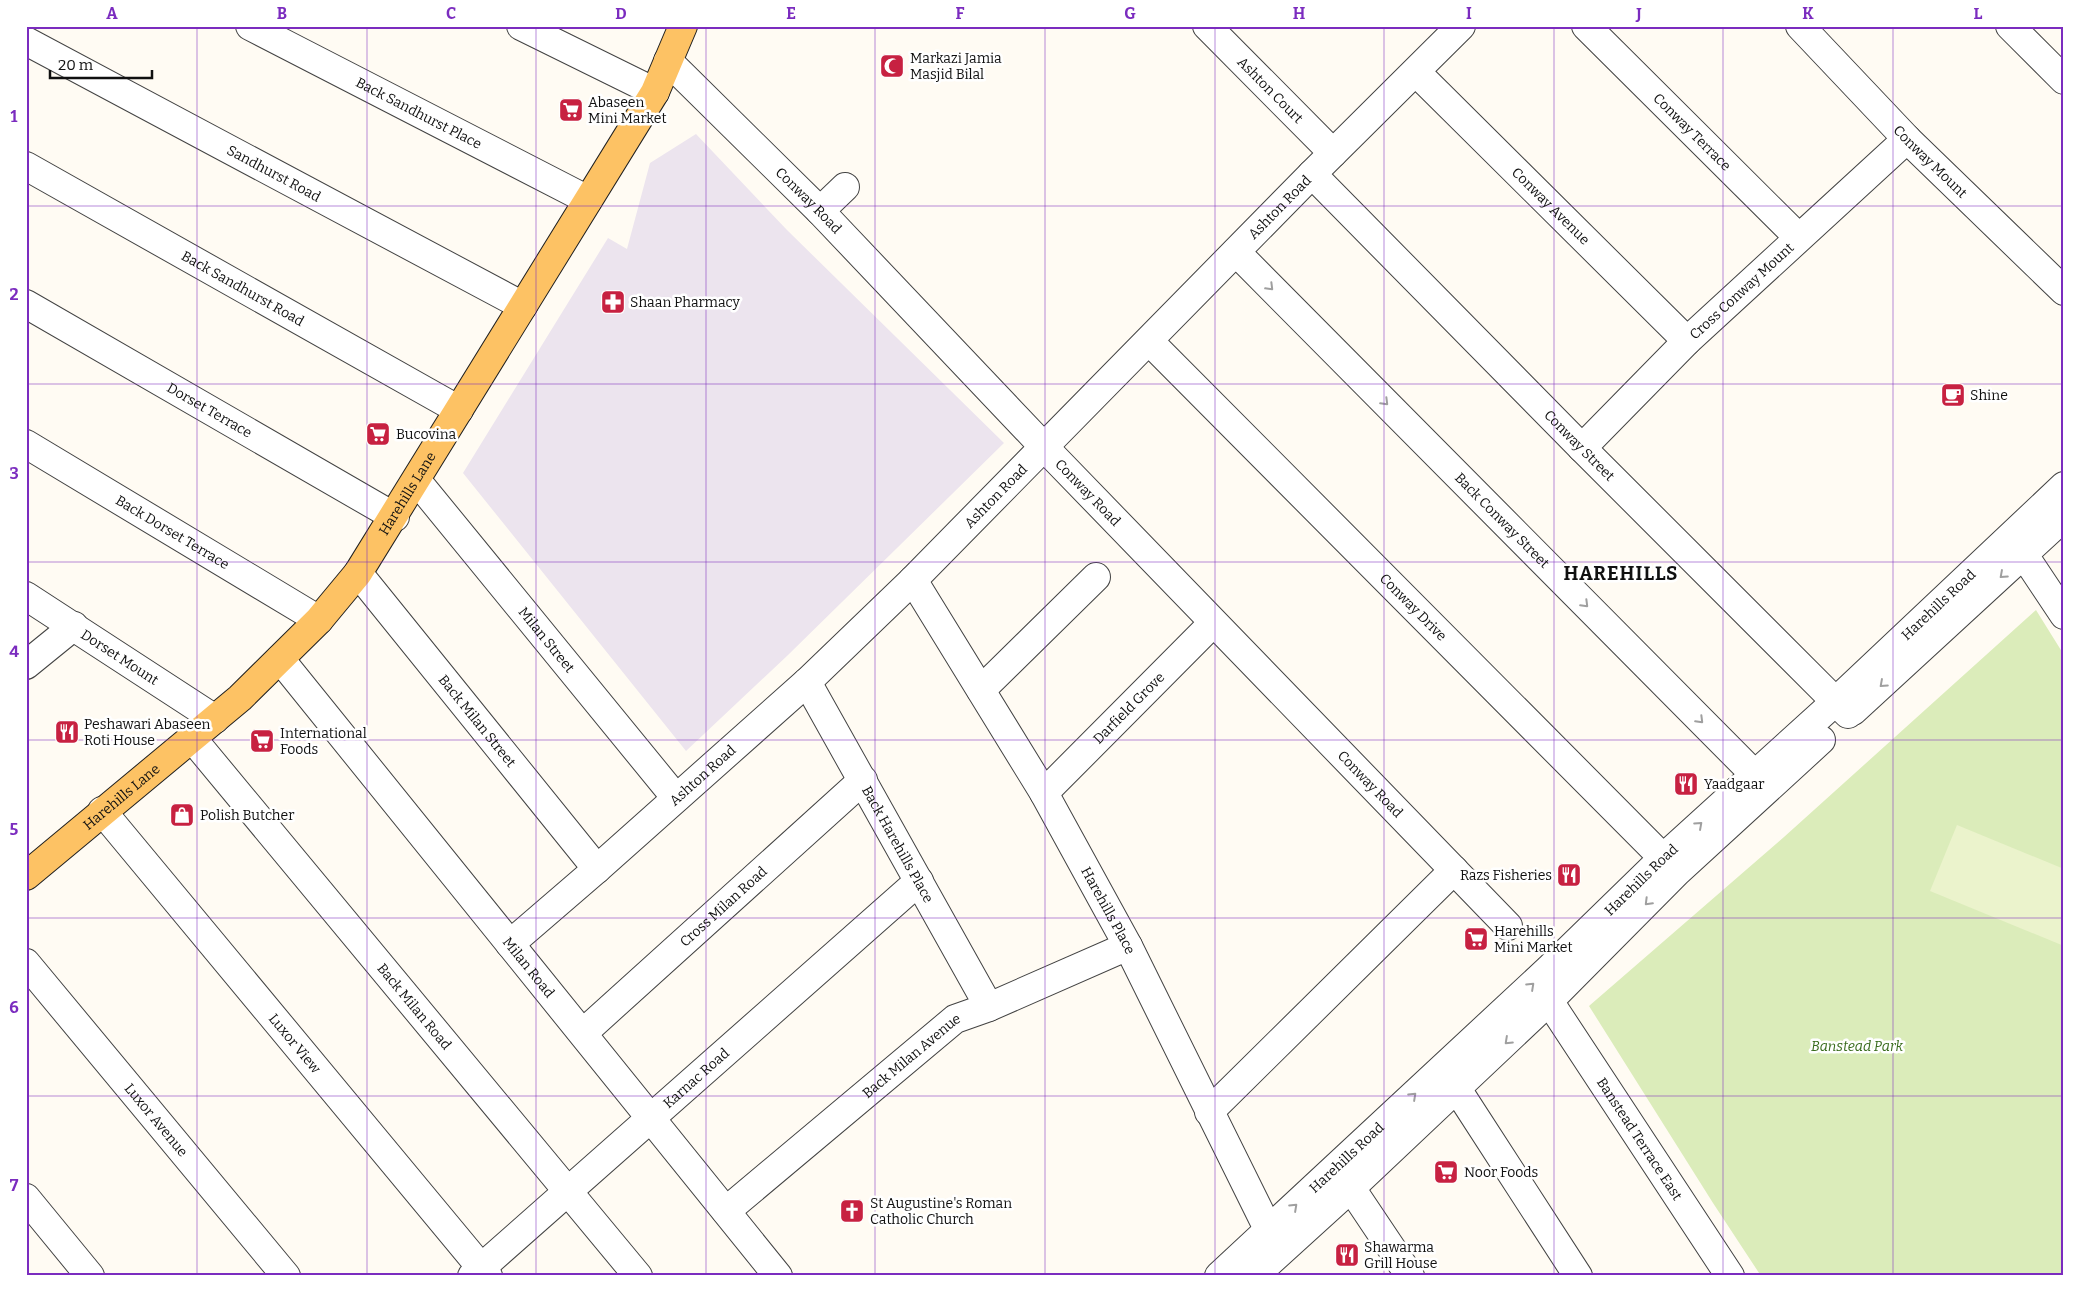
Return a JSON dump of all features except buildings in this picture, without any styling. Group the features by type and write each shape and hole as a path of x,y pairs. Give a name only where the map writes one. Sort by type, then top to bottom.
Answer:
{"main road":[{"name":"Harehills Lane","path":"26,876 215,719 319,620 358,573 395,517 655,92 683,26"}],"street":[{"name":"Back Sandhurst Place","path":"250,26 588,200"},
{"path":"521,26 655,92"},
{"name":"Ashton Court","path":"1208,26 1333,153"},
{"name":"Ashton Road","path":"510,944 807,682 914,580 1312,174 1461,26"},
{"name":"Conway Terrace","path":"1586,26 1798,237"},
{"name":"Conway Mount","path":"1800,26 1907,139 2064,291"},
{"path":"2010,26 2064,80"},
{"name":"Sandhurst Road","path":"26,41 523,306"},
{"name":"Conway Road","path":"668,61 820,211 1213,623 1508,926"},
{"name":"Conway Avenue","path":"1416,72 1686,341"},
{"name":"Cross Conway Mount","path":"1582,448 1686,341 1907,139"},
{"name":"Back Sandhurst Road","path":"26,166 460,410"},
{"name":"Conway Street","path":"1312,174 1842,709"},
{"path":"820,211 845,187"},
{"name":"Back Conway Street","path":"1236,252 1762,782"},
{"name":"Dorset Terrace","path":"26,304 395,517"},
{"name":"Conway Drive","path":"1149,341 1670,865"},
{"name":"Back Dorset Terrace","path":"26,444 319,620"},
{"name":"Milan Street","path":"417,481 676,798"},
{"name":"Harehills Road","path":"1842,709 2064,486"},
{"name":"Harehills Road","path":"1254,1276 1274,1242 1550,969 1670,865 1842,709 2024,556 2064,517"},
{"path":"2024,556 2064,615"},
{"name":"Back Milan Street","path":"358,573 597,869"},
{"path":"981,690 1096,577"},
{"name":"Harehills Place","path":"914,580 1044,793 1128,946 1274,1242"},
{"name":"Dorset Mount","path":"26,596 215,719"},
{"name":"Darfield Grove","path":"1044,793 1213,623"},
{"path":"26,665 74,626"},
{"name":"Milan Road","path":"280,659 778,1276"},
{"name":"Back Harehills Place","path":"807,682 989,1007"},
{"name":"Back Milan Road","path":"191,737 638,1276"},
{"name":"Cross Milan Road","path":"583,1034 862,780"},
{"name":"Luxor View","path":"102,811 480,1273"},
{"name":"Harehills Road","path":"1219,1276 1274,1242 1351,1188 1549,1001 1670,865"},
{"path":"1209,1112 1454,870"},
{"name":"Karnac Road","path":"480,1273 568,1191 919,881"},
{"name":"Back Milan Avenue","path":"726,1211 956,1019 989,1007 1128,946"},
{"name":"Luxor Avenue","path":"26,963 286,1276"},
{"name":"Banstead Terrace East","path":"1549,1001 1730,1276"},
{"path":"1457,1089 1578,1276"},
{"path":"1351,1188 1410,1276"},
{"path":"26,1198 90,1276"}],"shaded area":[{"path":"696,134 787,230 1004,443 788,655 686,751 463,473 608,238 627,249 650,163"}],"green space":[{"name":"Banstead Park","path":"2036,610 2064,655 2064,1276 1761,1276 1589,1006 1784,837"},
{"path":"1957,825 2064,869 2064,946 1930,891"}],"place":[{"name":"Markazi Jamia Masjid Bilal","path":"892,66"},
{"name":"Abaseen Mini Market","path":"571,110"},
{"name":"Shaan Pharmacy","path":"613,302"},
{"name":"Shine","path":"1953,395"},
{"name":"Bucovina","path":"378,434"},
{"name":"Peshawari Abaseen Roti House","path":"67,732"},
{"name":"International Foods","path":"262,741"},
{"name":"Yaadgaar","path":"1686,784"},
{"name":"Polish Butcher","path":"182,815"},
{"name":"Razs Fisheries","path":"1569,875"},
{"name":"Harehills Mini Market","path":"1476,939"},
{"name":"Noor Foods","path":"1446,1172"},
{"name":"St Augustine's Roman Catholic Church","path":"852,1211"},
{"name":"Shawarma Grill House","path":"1347,1255"}],"district":[{"name":"HAREHILLS","path":"1621,573"}]}
